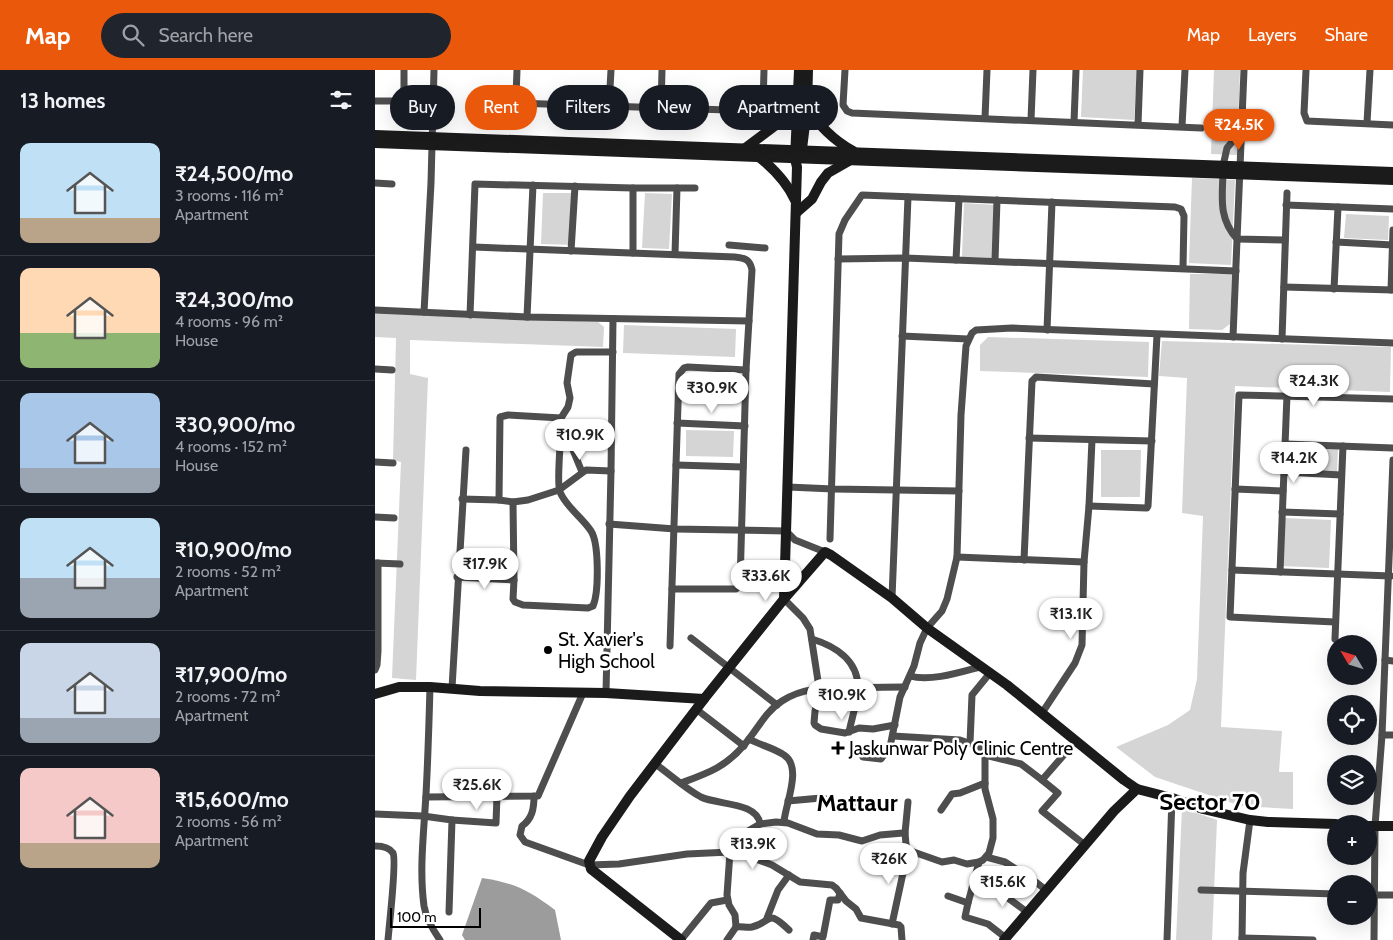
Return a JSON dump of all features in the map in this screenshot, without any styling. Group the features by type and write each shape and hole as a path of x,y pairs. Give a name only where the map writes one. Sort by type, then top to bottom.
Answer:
{"street":[{"path":"375,101 400,99 404,88 404,70"},
{"path":"424,312 435,70"},
{"path":"516,85 517,70"},
{"path":"610,85 611,70"},
{"path":"662,70 662,85"},
{"path":"709,109 758,111 763,106 764,70"},
{"path":"799,70 799,85"},
{"path":"808,70 808,85"},
{"path":"845,70 843,105 847,111 853,112 1201,128"},
{"path":"985,118 987,70"},
{"path":"1031,120 1033,70"},
{"path":"1073,122 1076,70"},
{"path":"1138,124 1140,70"},
{"path":"1182,126 1185,70"},
{"path":"1233,337 1244,70"},
{"path":"1306,70 1304,113 1307,121 1393,124"},
{"path":"1367,123 1370,70"},
{"path":"744,149 769,130"},
{"path":"798,130 784,599 807,624 812,639 820,698 814,719 815,725 821,729 840,732 849,732 859,728 873,729 895,725"},
{"path":"798,157 803,130"},
{"path":"823,130 853,156"},
{"path":"1242,130 1227,148 1223,170 1222,209 1229,230 1237,239 1285,240"},
{"path":"375,135 433,141 759,157 853,156 1223,170 1393,180"},
{"path":"375,143 433,141 744,149 798,157"},
{"path":"796,208 812,199 828,173 853,156"},
{"path":"759,157 778,175 790,190 796,208"},
{"path":"1240,171 1393,172"},
{"path":"375,183 392,184"},
{"path":"470,315 475,184 695,188"},
{"path":"527,317 533,185"},
{"path":"571,252 575,186"},
{"path":"633,188 633,253"},
{"path":"675,254 677,188"},
{"path":"1282,339 1287,193"},
{"path":"831,539 839,234 849,213 862,195 1175,207 1181,209 1184,216 1183,268"},
{"path":"891,598 908,196"},
{"path":"957,260 959,199"},
{"path":"995,261 997,200"},
{"path":"1047,330 1052,202"},
{"path":"1286,205 1393,209"},
{"path":"1334,289 1338,207"},
{"path":"1283,287 1392,290 1393,230"},
{"path":"1336,242 1393,245"},
{"path":"729,245 765,248"},
{"path":"672,589 707,590 736,589 739,587 746,370 752,270 748,261 750,246"},
{"path":"473,247 571,252 675,254 744,258 748,261"},
{"path":"838,259 905,258 1236,271"},
{"path":"375,310 527,317 749,321"},
{"path":"606,693 613,319"},
{"path":"863,757 881,759 891,747 900,697 911,676 920,643 927,628 942,611 947,599 957,557 961,415 966,346 972,332 976,330 1012,328 1393,343"},
{"path":"1089,506 1148,507 1157,335"},
{"path":"902,336 968,339"},
{"path":"513,502 513,599 518,604 588,608 593,606 596,593 594,537 559,490 561,418 570,402 567,383 571,356 576,352 613,352"},
{"path":"671,646 679,374 684,368 698,366 746,370"},
{"path":"375,369 391,370"},
{"path":"1025,560 1032,380 1036,377 1154,384"},
{"path":"1335,622 1230,618 1239,394 1393,399"},
{"path":"1279,572 1287,395"},
{"path":"499,500 500,418 508,415 561,418"},
{"path":"677,423 745,426"},
{"path":"561,431 568,438 582,472"},
{"path":"1029,438 1152,441"},
{"path":"1042,713 1075,663 1081,650 1084,562 1092,440"},
{"path":"1285,444 1393,448"},
{"path":"1335,635 1343,446"},
{"path":"452,688 457,577 466,450"},
{"path":"1373,815 1382,735 1391,576 1393,460"},
{"path":"375,462 393,463"},
{"path":"675,465 743,467"},
{"path":"462,499 513,502 540,497 568,485 582,472 595,469 611,471"},
{"path":"1283,472 1341,474"},
{"path":"788,487 959,491"},
{"path":"1235,489 1283,491"},
{"path":"1282,512 1340,514"},
{"path":"375,517 394,518"},
{"path":"609,524 675,529 786,530 795,540 825,552 891,598 927,628 1042,713 1137,789 1172,798 1203,809 1249,820 1327,824"},
{"path":"727,900 711,903 679,940 591,869 589,865 591,857 654,763 784,599 825,552"},
{"path":"957,557 1084,562"},
{"path":"375,670 378,651 376,624 377,563 400,564"},
{"path":"1232,570 1391,576"},
{"path":"457,577 514,580"},
{"path":"691,638 777,705"},
{"path":"812,639 828,646 853,666 858,688 849,732"},
{"path":"1385,660 1393,660"},
{"path":"911,676 928,678 981,667"},
{"path":"970,743 972,695 990,674"},
{"path":"375,694 399,687 430,687 481,691 606,693 704,698"},
{"path":"430,687 426,797 423,816 424,906 428,920 440,940"},
{"path":"681,783 717,769 729,761 768,714 777,705 794,694 819,688 905,687"},
{"path":"426,797 538,796 583,693"},
{"path":"696,709 746,742 788,758 792,766 793,777 784,822"},
{"path":"1382,735 1393,735"},
{"path":"893,736 956,740 980,747 985,755 985,783 994,825 991,846 986,857 979,862 967,864 954,860 937,861 908,850"},
{"path":"1042,780 1077,741"},
{"path":"985,755 1021,764 1058,793 1042,811 1085,845"},
{"path":"654,763 697,795 710,801 756,812 760,824"},
{"path":"941,810 952,794 961,793 985,783"},
{"path":"979,862 965,917 988,924 1005,939 1114,811 1137,789"},
{"path":"375,814 423,816 496,823 497,796"},
{"path":"533,796 534,805 529,821 522,826 520,835 525,842 589,865 619,864 687,854 730,852 742,854 762,861 800,882 832,886 856,909 861,918 899,925 902,940"},
{"path":"788,800 821,798 867,808"},
{"path":"1167,940 1172,798"},
{"path":"892,924 908,850 905,833 908,802"},
{"path":"449,912 452,820"},
{"path":"1249,820 1243,873 1242,939 1313,940"},
{"path":"727,940 736,927 735,915 727,900 730,852 740,836 760,824 784,822 817,834 839,835 862,841 886,834 905,833"},
{"path":"1377,826 1393,826"},
{"path":"375,846 386,848 393,854 394,869 388,940"},
{"path":"986,857 1005,862 1046,890"},
{"path":"736,927 752,927 767,918 778,890 789,875"},
{"path":"993,887 1027,912"},
{"path":"1201,890 1327,894"},
{"path":"813,940 814,935 823,936 830,900 838,900 840,893"},
{"path":"1377,895 1393,895"},
{"path":"948,896 968,903"},
{"path":"767,918 778,921 789,930"},
{"path":"1372,925 1373,940"}],"shaded area":[{"path":"1083,70 1137,70 1134,120 1081,117"},
{"path":"1214,70 1240,70 1237,155 1211,154"},
{"path":"1192,178 1235,180 1231,265 1189,263"},
{"path":"543,193 576,193 574,245 541,244"},
{"path":"645,193 672,194 669,249 642,248"},
{"path":"964,203 995,205 992,258 962,257"},
{"path":"1346,214 1389,216 1388,240 1344,238"},
{"path":"1190,274 1232,274 1230,324 1222,330 1189,329"},
{"path":"375,312 598,322 604,327 603,347 410,340 410,374 428,378 416,680 392,678 401,462 393,460 396,338 375,337"},
{"path":"624,325 736,329 735,357 623,353"},
{"path":"988,337 1149,342 1148,377 980,371 980,345"},
{"path":"1162,341 1391,347 1390,392 1235,386 1221,727 1282,731 1279,772 1293,772 1293,809 1241,806 1155,777 1116,747 1168,725 1190,710 1197,679 1203,516 1182,513 1187,378 1159,376"},
{"path":"686,430 734,431 733,457 686,456"},
{"path":"1289,447 1338,449 1337,472 1288,469"},
{"path":"1101,450 1141,450 1140,497 1101,497"},
{"path":"1285,518 1331,520 1329,568 1282,566"},
{"path":"1182,808 1217,820 1212,940 1176,940"},
{"path":"482,878 504,882 521,888 555,910 561,940 465,940 462,935"}],"place":[{"name":"St. Xavier's High School","path":"548,650"},
{"name":"Jaskunwar Poly Clinic Centre","path":"838,748"}],"district":[{"name":"Sector 70","path":"1210,802"},
{"name":"Mattaur","path":"857,803"}]}
